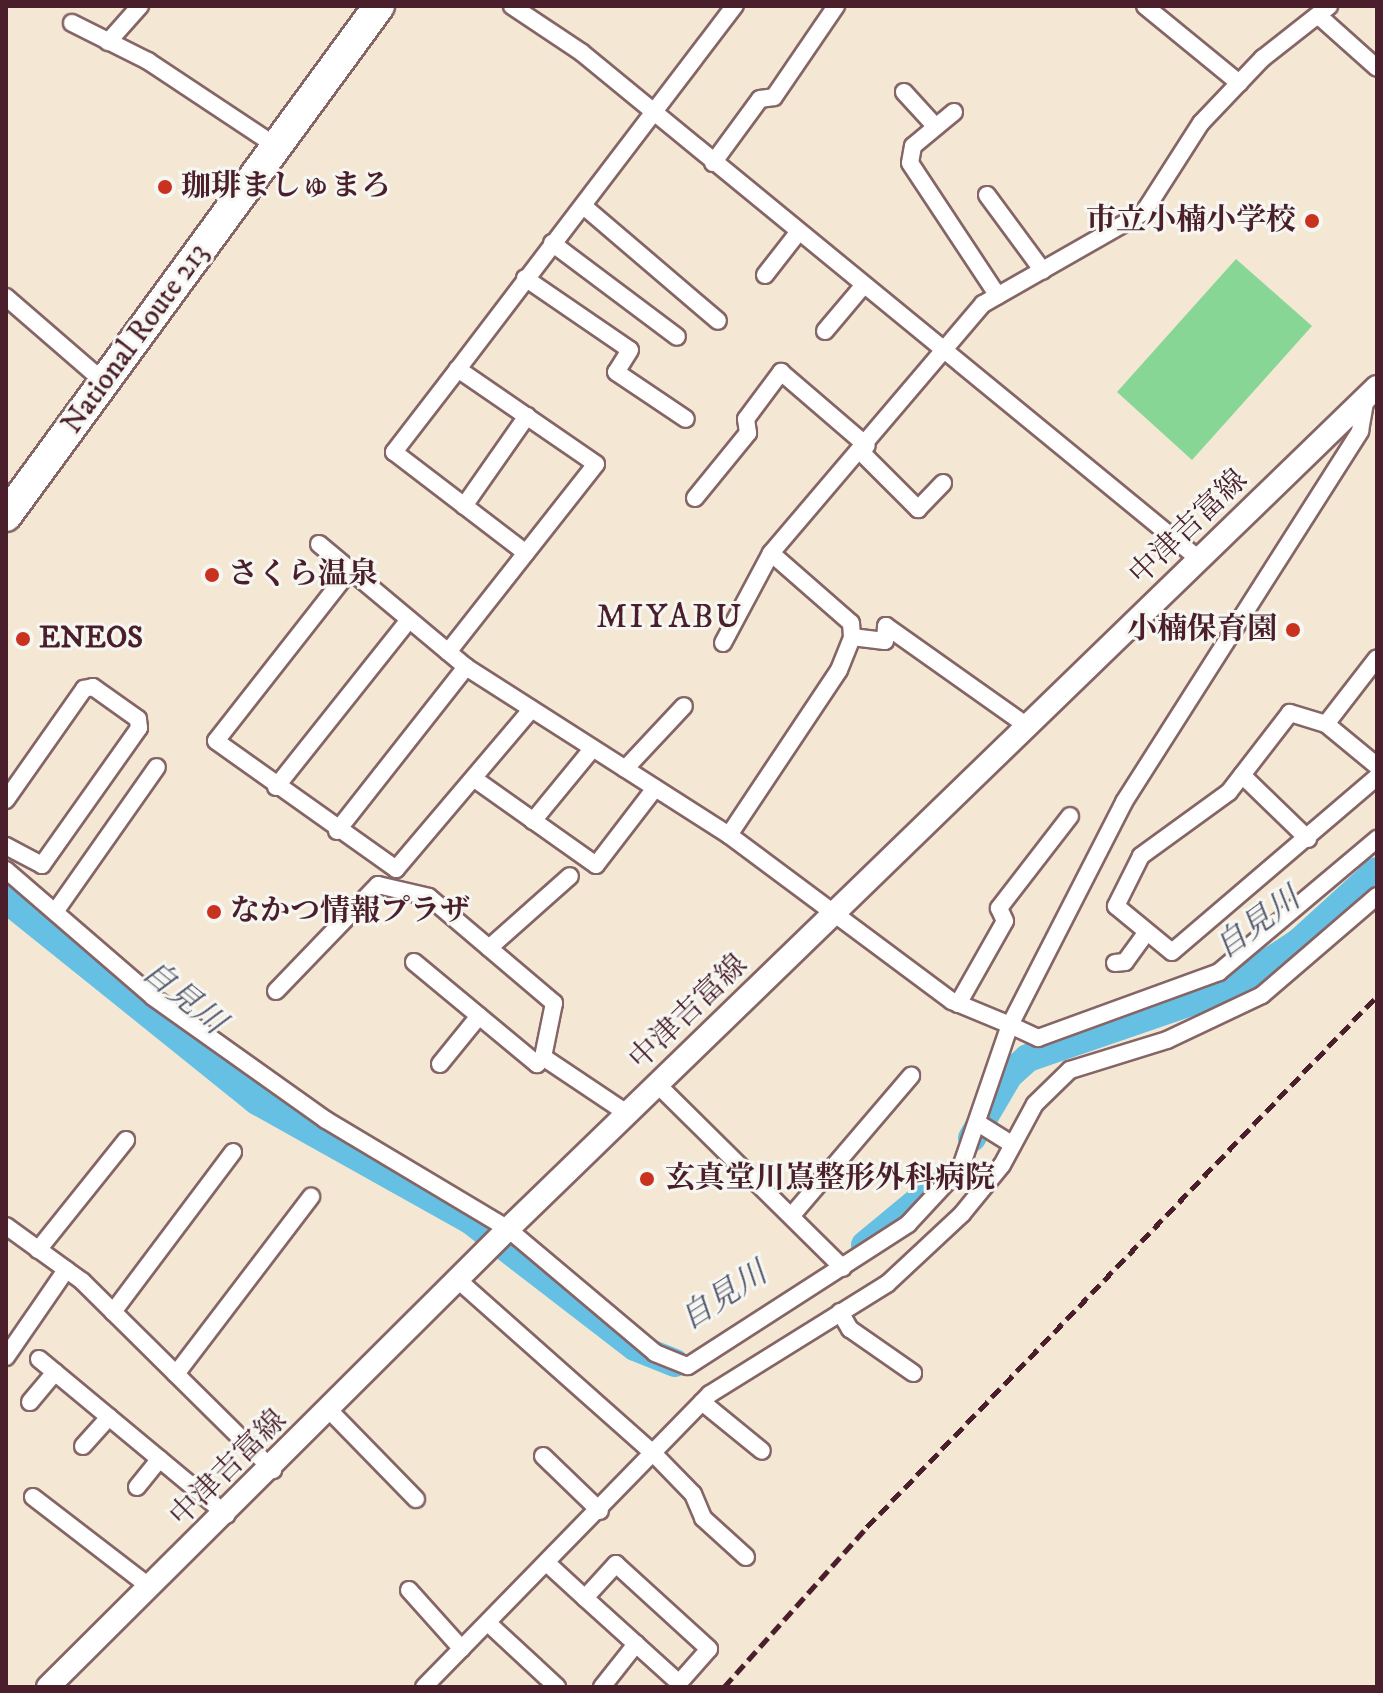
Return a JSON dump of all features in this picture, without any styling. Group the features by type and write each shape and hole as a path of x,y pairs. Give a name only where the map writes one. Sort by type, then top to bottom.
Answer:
{"highway":[{"name":"National Route 213","path":"6,516 379,6"}],"main road":[{"name":"中津吉富線","path":"48,1687 273,1470 508,1229 1372,392"}],"street":[{"path":"108,42 140,6"},
{"path":"512,6 659,115 797,234 944,349 1199,559"},
{"path":"526,553 394,452 552,243 587,209 659,115 735,6"},
{"path":"713,163 760,99 774,97 836,6"},
{"path":"1145,6 1239,83"},
{"path":"723,643 771,553 864,449 944,349 998,296 1144,212 1201,123 1239,83 1324,12 1377,68"},
{"path":"72,23 276,146"},
{"path":"904,92 936,127"},
{"path":"954,112 913,146 910,163 998,296"},
{"path":"987,195 1043,271"},
{"path":"587,209 718,321"},
{"path":"765,275 797,234"},
{"path":"552,243 677,337"},
{"path":"525,278 630,350 616,372 686,419"},
{"path":"825,331 863,286"},
{"path":"6,297 104,382"},
{"path":"448,652 596,464 458,369"},
{"path":"695,498 748,433 746,419 781,372 864,449 918,509 943,483"},
{"path":"6,870 153,997 326,1120 508,1229 655,1353 688,1366 908,1224 961,1167 1010,1025 1124,802 1360,431 1372,392"},
{"path":"464,506 527,416"},
{"path":"319,544 466,667 530,711 729,835 839,911 958,1004 1038,1038 1219,972 1377,839"},
{"path":"729,835 839,670 852,637 851,623 771,553"},
{"path":"350,570 219,732 216,741 337,831 396,869 476,780 530,711"},
{"path":"276,787 409,620"},
{"path":"852,637 885,641 886,626 1027,726"},
{"path":"1326,724 1377,658"},
{"path":"337,831 466,667"},
{"path":"6,800 84,689 93,687 138,719 139,728 42,865 6,846"},
{"path":"625,769 684,706"},
{"path":"1377,766 1326,724 1290,713 1242,775 1202,817 1141,856 1116,906 1172,952 1377,777"},
{"path":"533,821 593,748"},
{"path":"55,912 157,767"},
{"path":"1242,775 1308,839"},
{"path":"476,780 596,865 655,788"},
{"path":"958,1004 1005,921 999,908 1070,816"},
{"path":"489,948 570,876"},
{"path":"276,991 378,885 429,897 554,1003 543,1057 537,1064 414,962"},
{"path":"424,1687 600,1511 702,1402 735,1374 887,1284 962,1214 1013,1145 1035,1104 1070,1070 1167,1040 1262,995 1377,896"},
{"path":"1115,963 1125,962 1146,933"},
{"path":"440,1064 479,1016"},
{"path":"543,1057 628,1114"},
{"path":"793,1214 911,1076"},
{"path":"658,1085 793,1214 843,1268"},
{"path":"978,1123 1013,1145"},
{"path":"38,1250 126,1140"},
{"path":"113,1312 233,1152"},
{"path":"176,1374 311,1197"},
{"path":"6,1226 66,1270 113,1312 273,1470"},
{"path":"6,1357 66,1270"},
{"path":"458,1280 653,1453 693,1494 703,1518 746,1557"},
{"path":"840,1312 850,1329 913,1373"},
{"path":"39,1359 227,1515"},
{"path":"30,1402 55,1372"},
{"path":"702,1402 762,1451"},
{"path":"330,1411 416,1499"},
{"path":"83,1446 109,1417"},
{"path":"543,1456 600,1511"},
{"path":"137,1487 160,1459"},
{"path":"33,1497 151,1588"},
{"path":"548,1564 585,1598 679,1683 709,1649 616,1564 585,1598"},
{"path":"409,1590 462,1649"},
{"path":"488,1623 555,1687"},
{"path":"602,1687 636,1644"}],"green space":[{"path":"1236,259 1312,326 1192,460 1117,392"}],"waterway":[{"name":"自見川","path":"972,1138 1009,1075 1028,1058 1228,989 1299,942 1377,871"},
{"name":"自見川","path":"6,899 257,1101 470,1220 635,1347 675,1363"},
{"name":"自見川","path":"865,1245 935,1187"}],"railway":[{"path":"724,1687 867,1527 1377,996"}],"place":[{"name":"珈琲ましゅまろ","path":"165,187"},
{"name":"市立小楠小学校","path":"1312,221"},
{"name":"さくら温泉","path":"212,575"},
{"name":"小楠保育園","path":"1293,630"},
{"name":"ENEOS","path":"23,639"},
{"name":"なかつ情報プラザ","path":"214,912"},
{"name":"玄真堂川嶌整形外科病院","path":"647,1179"}],"district":[{"name":"MIYABU","path":"670,618"}]}
